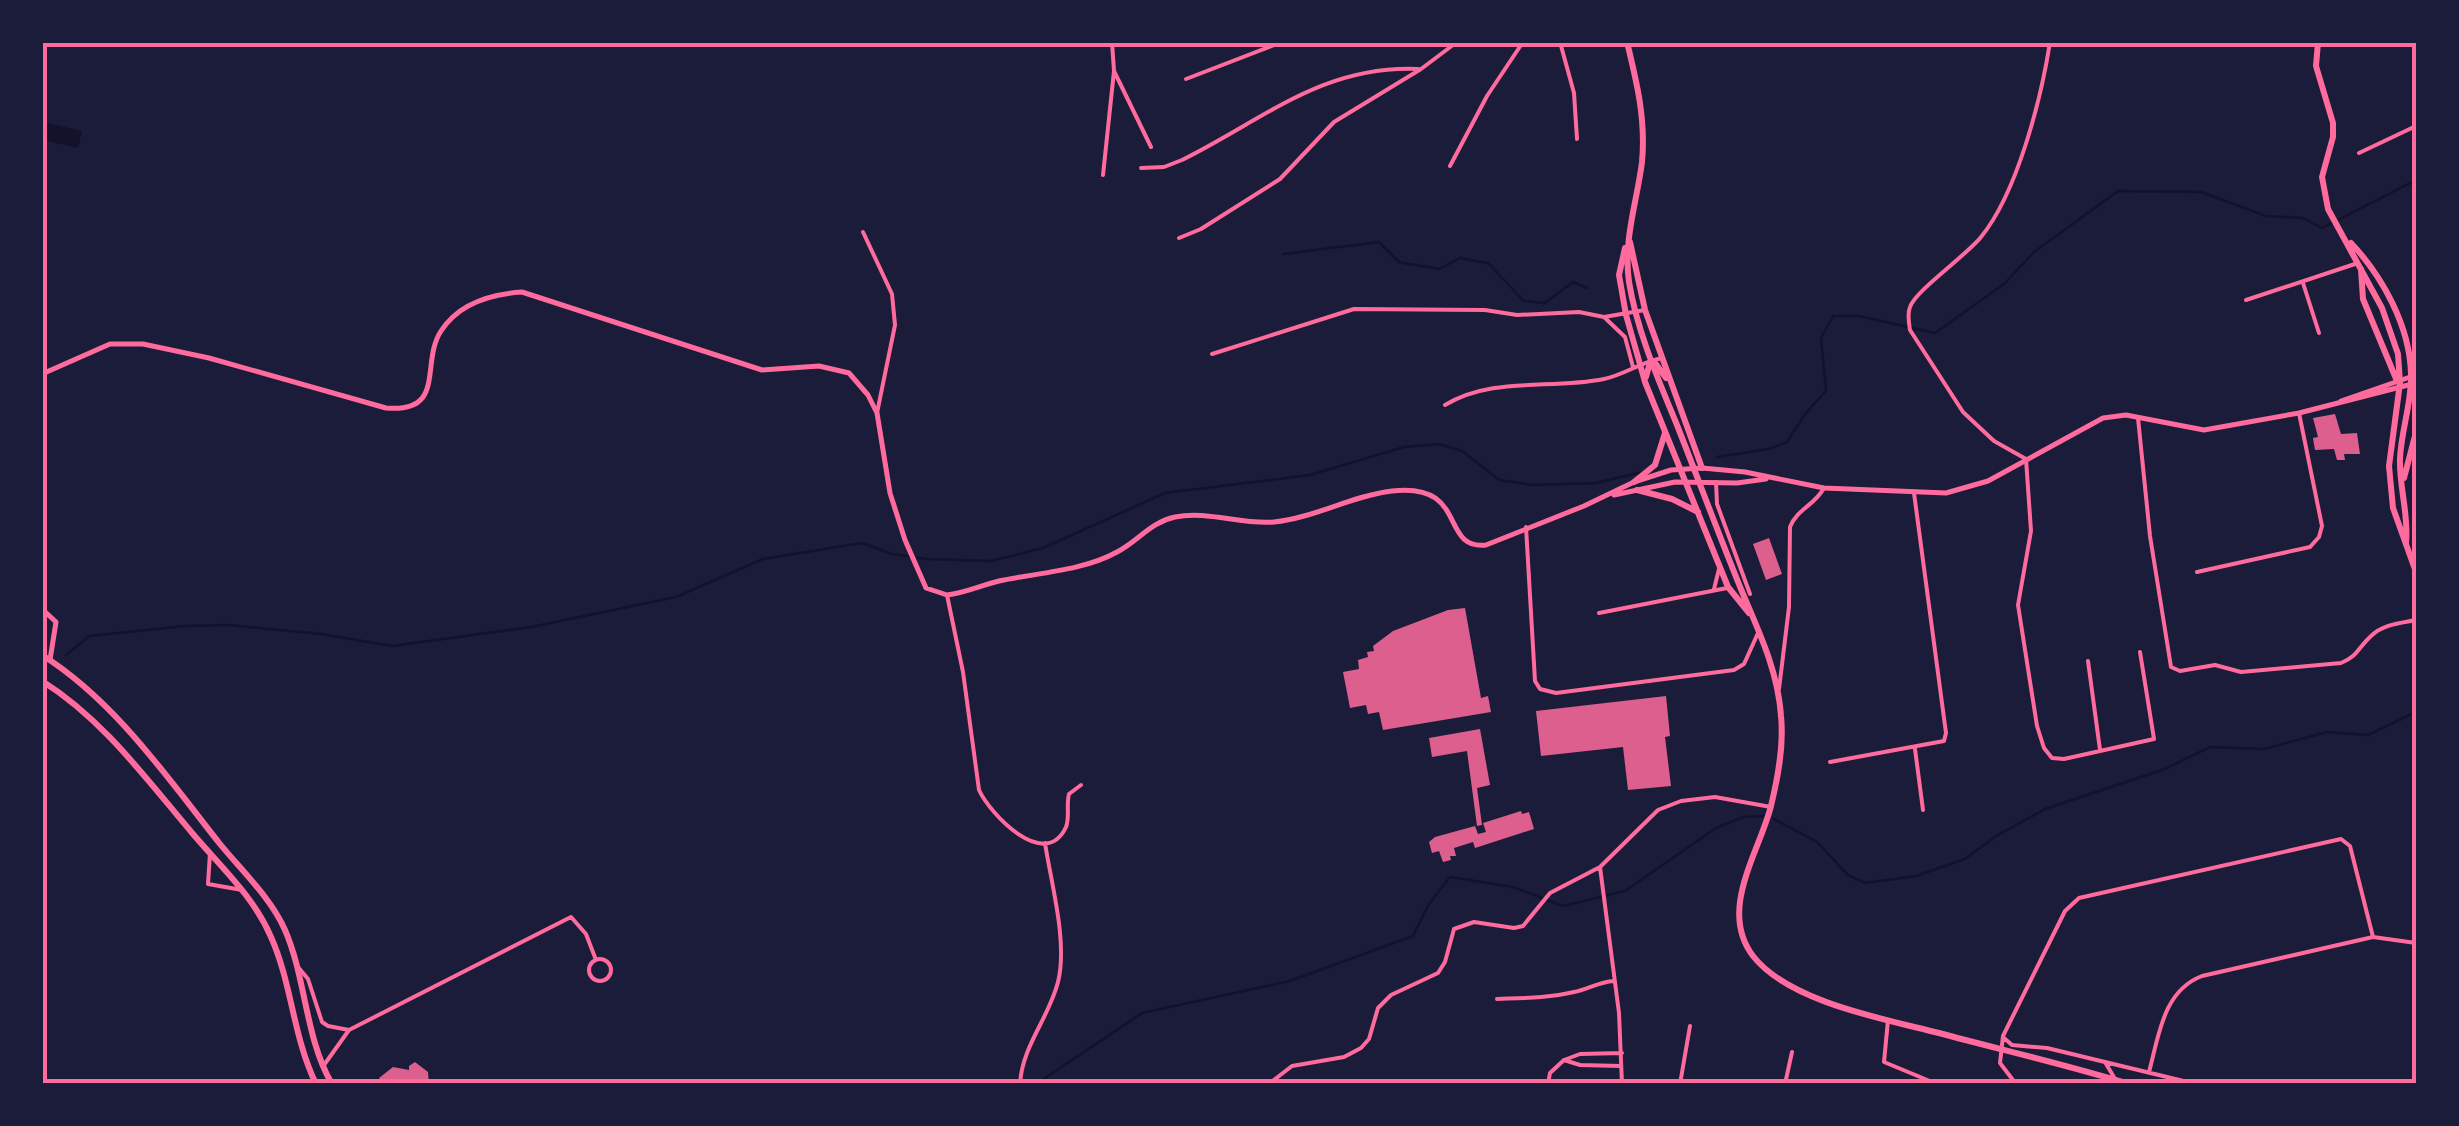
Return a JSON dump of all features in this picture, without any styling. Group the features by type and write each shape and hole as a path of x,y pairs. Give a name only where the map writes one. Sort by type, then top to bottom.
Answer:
{"main road":[{"path":"1627,42 1641,97 1642,163 1618,276 1626,315 1648,363 1672,388"},
{"path":"2318,42 2316,66 2333,123 2322,176 2328,209 2378,276 2404,335 2414,380 2400,457 2406,550"},
{"path":"1628,236 1629,281 1647,349 1748,596 1779,691 1782,730 1769,814 1745,880 1737,916 1741,935 1752,954 1783,982 1888,1020 2129,1084"},
{"path":"1628,236 1636,257 1644,310 1648,363 1645,382 1728,588 1758,625"},
{"path":"2346,238 2392,330 2398,354 2398,402 2390,466 2393,508 2416,572"},
{"path":"2359,266 2363,298 2397,381"},
{"path":"1648,363 1658,365 1672,388 1702,468"},
{"path":"1666,432 1656,465 1636,486 1700,512"},
{"path":"2401,488 2416,432"},
{"path":"46,657 81,681 172,781 279,918 332,1084"},
{"path":"42,682 76,705 108,736 255,905 276,951 299,1040 316,1084"}],"street":[{"path":"1103,174 1114,70 1112,42"},
{"path":"1186,79 1282,42"},
{"path":"1179,238 1201,229 1280,179 1334,122 1422,69 1457,42"},
{"path":"1450,166 1487,96 1523,42"},
{"path":"1560,42 1574,93 1577,139"},
{"path":"2026,459 1994,442 1963,412 1909,325 1914,300 1978,242 1995,220 2014,176 2043,81 2050,42"},
{"path":"1140,168 1182,160 1286,100 1327,82 1385,68 1422,69"},
{"path":"1114,70 1151,148"},
{"path":"2359,153 2416,126"},
{"path":"863,232 892,294 894,325 877,413"},
{"path":"2246,300 2359,266"},
{"path":"2303,283 2319,333"},
{"path":"42,374 110,344 143,344 210,358 386,408 405,408 422,400 427,392 436,343 456,314 496,294 522,292 762,370 819,366 849,373 877,413 890,493 914,564 926,588 947,594 1091,563 1118,552 1143,532 1172,517 1189,514 1262,523 1395,491 1420,491 1435,496 1444,504 1458,533 1466,543 1475,546 1681,468 1745,472 1824,488 1946,493 1970,488 2103,418 2138,417 2204,430 2299,413 2414,380"},
{"path":"1212,354 1354,309 1485,310 1517,315 1579,312 1604,317 1644,310"},
{"path":"1445,406 1480,388 1608,379 1648,363 1604,317"},
{"path":"2334,404 2397,381 2414,380"},
{"path":"2197,572 2310,547 2319,538 2322,526 2299,413"},
{"path":"2138,417 2150,536 2171,667 2180,671 2214,664 2241,672 2340,663 2356,656 2372,635 2386,626 2416,620"},
{"path":"2026,459 2031,531 2018,605 2037,726 2052,758 2064,759 2154,739 2140,652"},
{"path":"1636,486 1768,478"},
{"path":"1716,482 1717,504 1748,596"},
{"path":"1779,691 1790,607 1790,527 1824,488"},
{"path":"1830,762 1944,742 1946,733 1914,493"},
{"path":"1526,527 1537,686 1556,693 1734,670 1744,664 1758,625"},
{"path":"1714,589 1720,566"},
{"path":"1599,614 1728,588"},
{"path":"947,594 984,803 1023,839 1045,842 1062,833 1068,823 1069,794 1080,784"},
{"path":"42,609 56,622 46,657"},
{"path":"2088,661 2100,750"},
{"path":"1915,749 1924,810"},
{"path":"1270,1082 1292,1066 1344,1057 1361,1048 1369,1039 1378,1008 1391,994 1438,972 1445,962 1454,929 1474,922 1523,926 1546,898 1600,867 1658,810 1680,801 1715,797 1769,814"},
{"path":"2016,1084 2000,1063 2002,1036 2065,911 2079,898 2341,839 2350,846 2373,937"},
{"path":"1020,1084 1021,1064 1058,981 1061,954 1045,842"},
{"path":"210,853 208,884 243,890"},
{"path":"1600,867 1622,1053 1622,1084"},
{"path":"324,1064 349,1030 571,917 586,934 596,960"},
{"path":"2149,1072 2164,1015 2183,983 2373,937 2416,943"},
{"path":"596,960 604,960 610,968 609,976 603,980 590,975 590,964 596,960"},
{"path":"296,966 308,980 322,1022 349,1030"},
{"path":"1497,999 1554,996 1614,981"},
{"path":"1888,1020 1884,1062 1937,1084"},
{"path":"1680,1084 1690,1026"},
{"path":"2002,1036 2012,1045 2047,1048 2196,1084"},
{"path":"1785,1084 1792,1052"},
{"path":"1548,1084 1550,1073 1564,1060 1580,1054 1622,1053"},
{"path":"1564,1060 1580,1065 1621,1066"},
{"path":"2105,1062 2116,1082"}],"shaded area":[{"path":"43,122 82,131 78,148 43,140"}],"building":[{"path":"2335,414 2341,434 2357,433 2360,454 2344,454 2345,460 2337,460 2334,449 2315,450 2313,438 2318,437 2313,418"},
{"path":"1769,538 1782,574 1766,580 1753,544"},
{"path":"1465,608 1481,698 1488,696 1491,712 1383,730 1379,712 1368,714 1366,705 1350,708 1343,672 1359,669 1358,660 1368,657 1367,652 1374,651 1373,646 1393,631 1448,610"},
{"path":"1666,696 1670,736 1665,737 1671,786 1628,790 1623,747 1541,756 1536,711"},
{"path":"1480,729 1490,785 1477,788 1482,825 1477,826 1467,751 1432,757 1429,738"},
{"path":"1529,812 1534,829 1475,848 1473,842 1454,848 1456,856 1443,862 1439,851 1432,853 1429,842 1435,837 1475,826 1478,834 1486,832 1483,823"},
{"path":"415,1062 428,1072 429,1084 384,1084 379,1078 393,1067 409,1070"}],"waterway":[{"path":"1717,457 1769,449 1787,442 1826,391 1821,338 1833,316 1859,316 1935,333 2004,284 2034,252 2118,191 2201,192 2266,216 2303,218 2322,228 2416,180"},
{"path":"1283,254 1379,242 1399,262 1409,264 1439,269 1460,258 1488,263 1524,301 1545,303 1573,282 1587,288"},
{"path":"66,655 89,636 185,626 228,625 392,646 531,627 676,597 763,559 862,543 892,554 926,559 991,561 1043,548 1165,493 1310,475 1404,447 1439,444 1462,451 1499,480 1533,485 1596,483 1642,472"},
{"path":"1774,819 1817,842 1848,875 1865,883 1916,876 1965,859 1996,836 2045,809 2165,769 2210,747 2264,749 2327,732 2368,735 2416,712"},
{"path":"1036,1084 1142,1013 1290,981 1413,936 1429,904 1450,877 1513,887 1563,906 1625,891 1716,828 1743,817 1765,816"}]}
